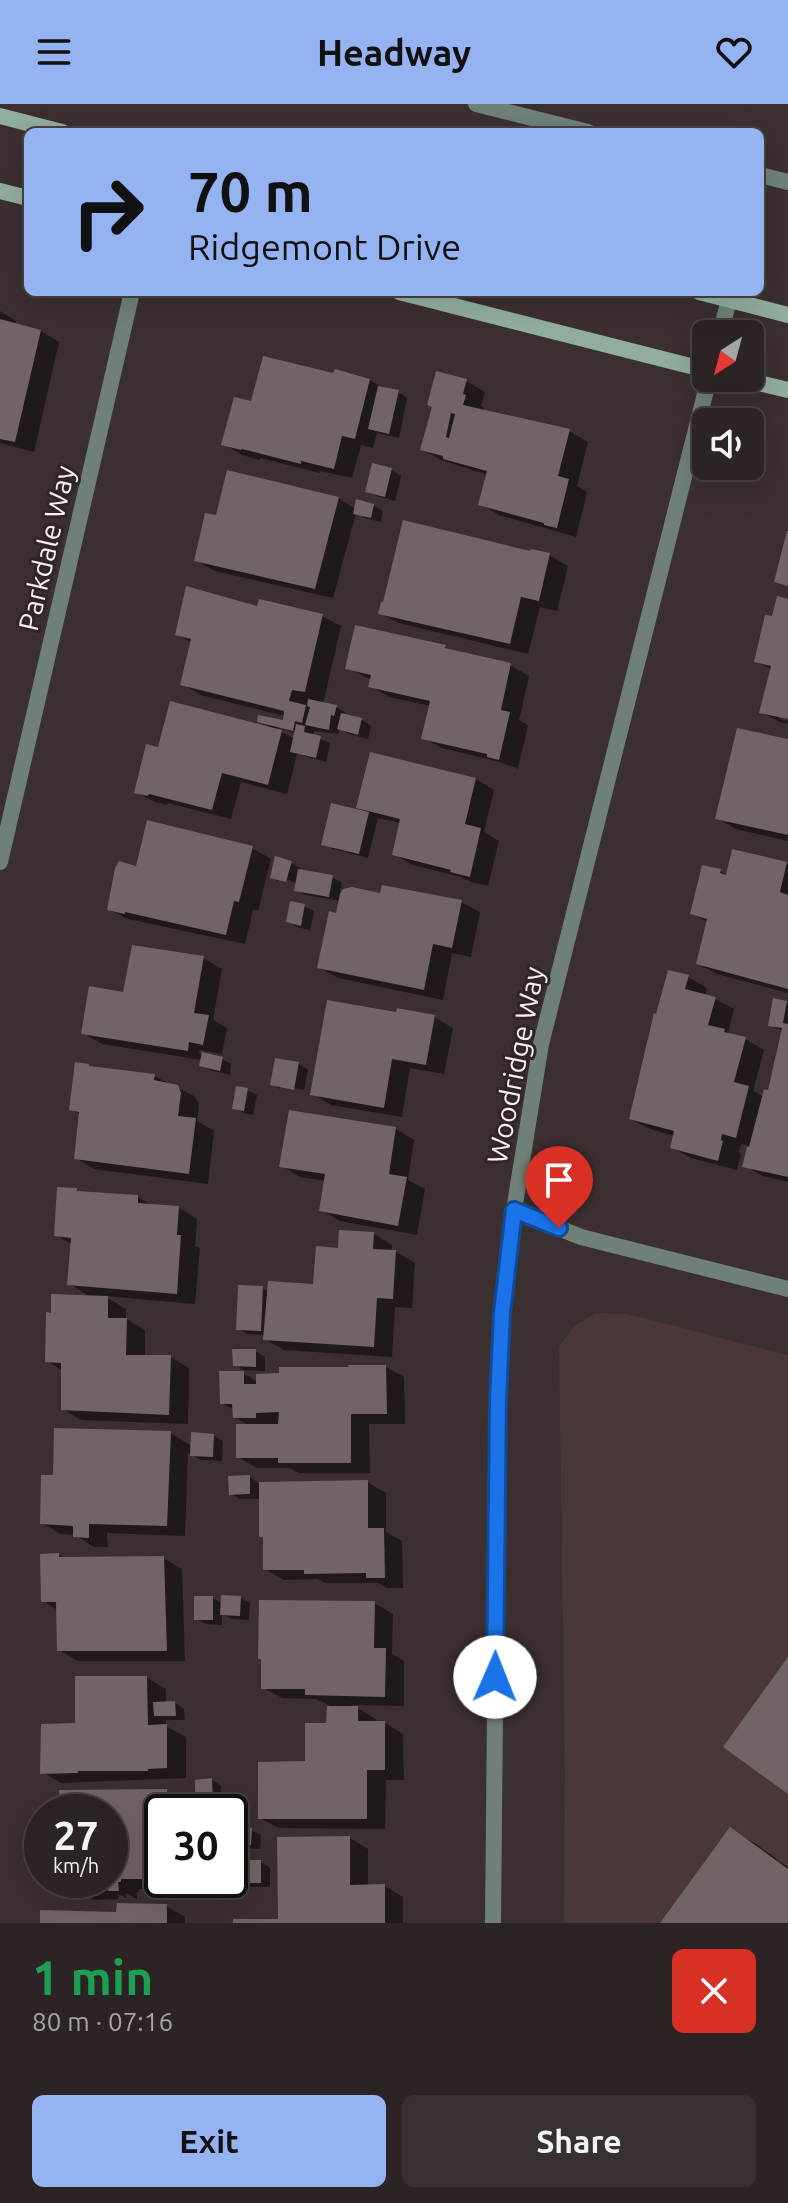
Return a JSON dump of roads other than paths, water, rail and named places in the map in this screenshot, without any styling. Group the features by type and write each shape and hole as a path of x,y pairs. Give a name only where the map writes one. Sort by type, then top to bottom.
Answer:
{"street":[{"path":"476,104 572,128"},
{"path":"0,116 46,128"},
{"path":"764,176 788,182"},
{"path":"0,191 24,197"},
{"name":"Parkdale Way","path":"0,862 131,296"},
{"path":"415,296 692,366"},
{"path":"714,296 788,315"},
{"path":"724,320 729,300"},
{"path":"764,384 788,390"},
{"name":"Woodridge Way","path":"493,1923 498,1400 502,1313 514,1210 541,1044 705,392"},
{"path":"514,1210 581,1237 788,1289"}]}
